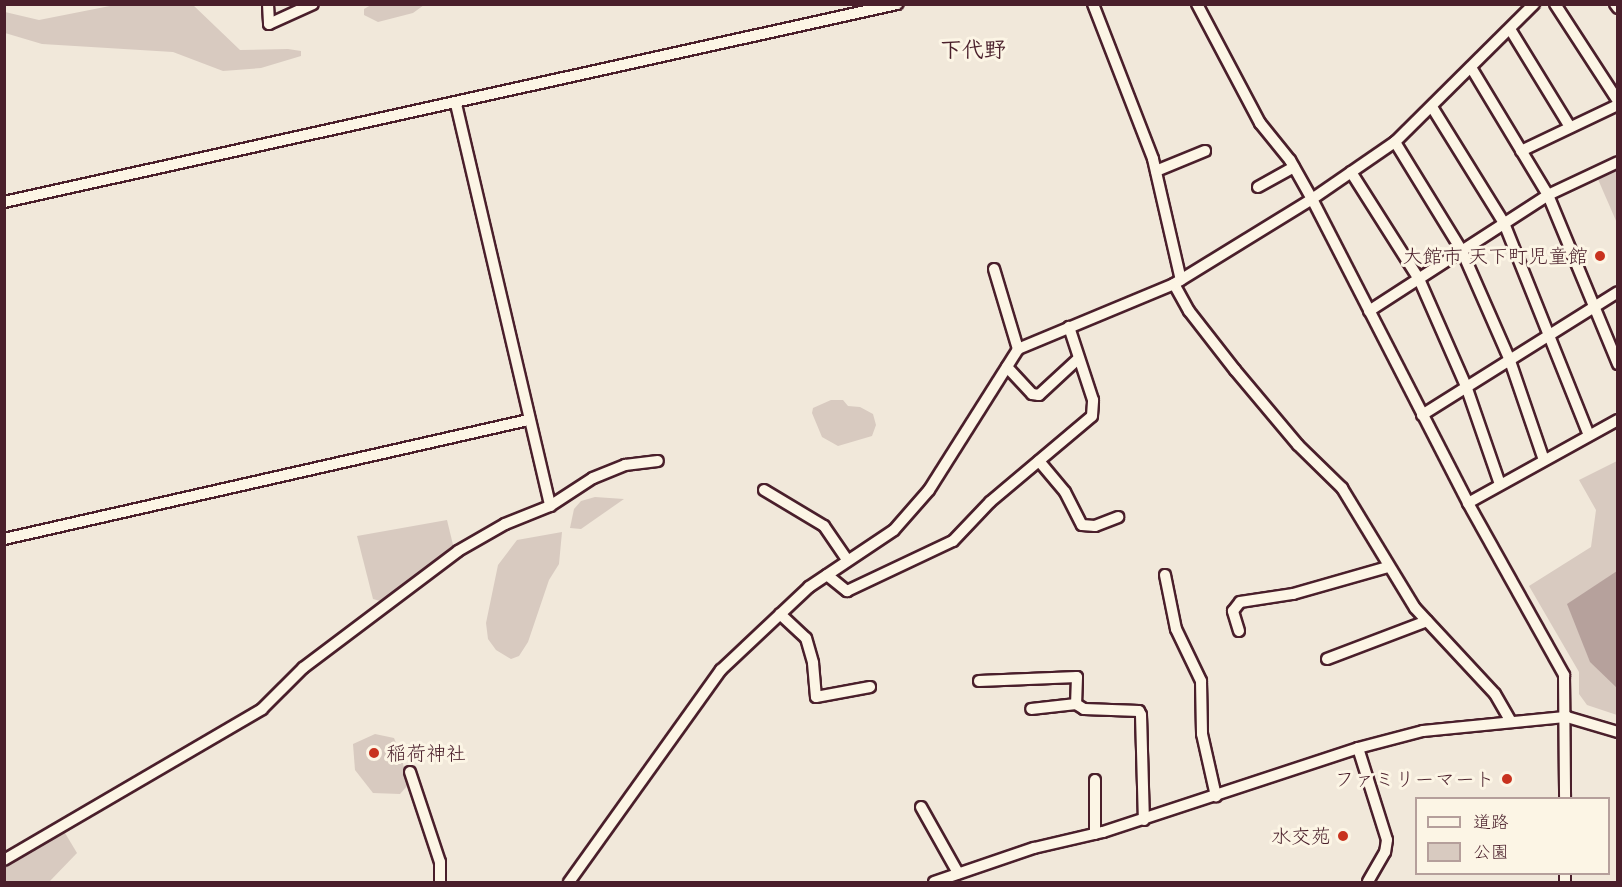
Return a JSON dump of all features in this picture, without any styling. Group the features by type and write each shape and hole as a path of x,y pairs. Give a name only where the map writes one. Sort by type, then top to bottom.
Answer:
{"street":[{"path":"268,4 269,24 313,4"},
{"path":"4,202 456,104 897,4"},
{"path":"1093,4 1155,171 1178,282 1189,311 1298,445 1342,488 1388,567 1427,621 1495,694 1510,720"},
{"path":"1197,4 1260,123 1294,167 1312,199 1468,503 1564,675 1567,717 1565,797"},
{"path":"569,882 721,670 780,614 827,575 894,530 929,490 1018,349 1178,282 1312,199 1395,141 1472,69 1534,4"},
{"path":"1521,151 1617,103 1555,4"},
{"path":"1510,29 1570,127"},
{"path":"1472,69 1548,195 1595,303 1617,364"},
{"path":"456,104 528,420 550,506"},
{"path":"1432,106 1504,223 1550,331 1589,435"},
{"path":"1395,141 1462,251 1509,358 1544,460"},
{"path":"1155,171 1205,151"},
{"path":"1369,311 1548,195 1617,162"},
{"path":"1258,187 1294,167"},
{"path":"1351,172 1419,279 1466,386 1500,484"},
{"path":"994,269 1018,349"},
{"path":"1422,415 1550,331 1617,292"},
{"path":"827,575 847,591 928,555 953,541 1039,461 1092,416 1093,400 1069,327"},
{"path":"1007,367 1032,394 1039,395 1079,358"},
{"path":"4,538 528,420"},
{"path":"1468,503 1617,420"},
{"path":"4,860 262,709 303,668 458,551 505,524 550,506 592,478 625,465 658,460"},
{"path":"1039,461 1065,492 1082,525 1095,526 1118,517"},
{"path":"764,489 824,526 848,561"},
{"path":"1239,631 1233,611 1240,602 1293,594 1388,567"},
{"path":"1164,575 1176,629 1191,654 1201,681 1202,734 1216,796"},
{"path":"780,614 806,638 813,663 816,697 870,687"},
{"path":"1327,659 1427,621"},
{"path":"979,681 1077,678 1076,704"},
{"path":"1031,709 1076,704 1084,709 1139,711 1141,715 1144,820"},
{"path":"934,882 1034,848 1144,820 1358,748 1423,731 1510,720 1567,717 1617,732"},
{"path":"1358,748 1387,840 1385,852 1368,882"},
{"path":"410,772 440,862 440,882"},
{"path":"1095,780 1095,834"},
{"path":"921,807 958,873"}],"green space":[{"path":"120,4 193,5 240,50 288,49 301,51 301,56 261,68 223,71 173,52 42,44 5,33 5,12 39,20"},
{"path":"371,5 424,5 413,13 378,22 364,15 364,9"},
{"path":"1617,168 1617,223 1597,177"},
{"path":"831,400 843,400 848,406 860,407 873,414 876,425 872,436 838,446 822,437 812,413 813,408"},
{"path":"1617,461 1617,715 1587,705 1579,694 1579,672 1529,586 1591,547 1596,510 1579,480"},
{"path":"595,497 624,499 581,529 570,528 574,509 581,501"},
{"path":"447,520 454,549 380,601 373,599 357,536"},
{"path":"562,532 559,564 549,580 528,642 519,656 511,659 496,650 488,639 486,623 498,565 517,540"},
{"path":"375,734 394,738 401,755 408,785 400,794 373,793 355,770 353,744"},
{"path":"65,833 77,853 49,882 5,882 5,866"}],"shaded area":[{"path":"1617,571 1617,688 1590,662 1567,604"}],"place":[{"name":"大館市 天下町児童館","path":"1600,256"},
{"name":"稲荷神社","path":"374,753"},
{"name":"ファミリーマート","path":"1507,779"},
{"name":"水交苑","path":"1343,836"}],"district":[{"name":"下代野","path":"973,50"}]}
